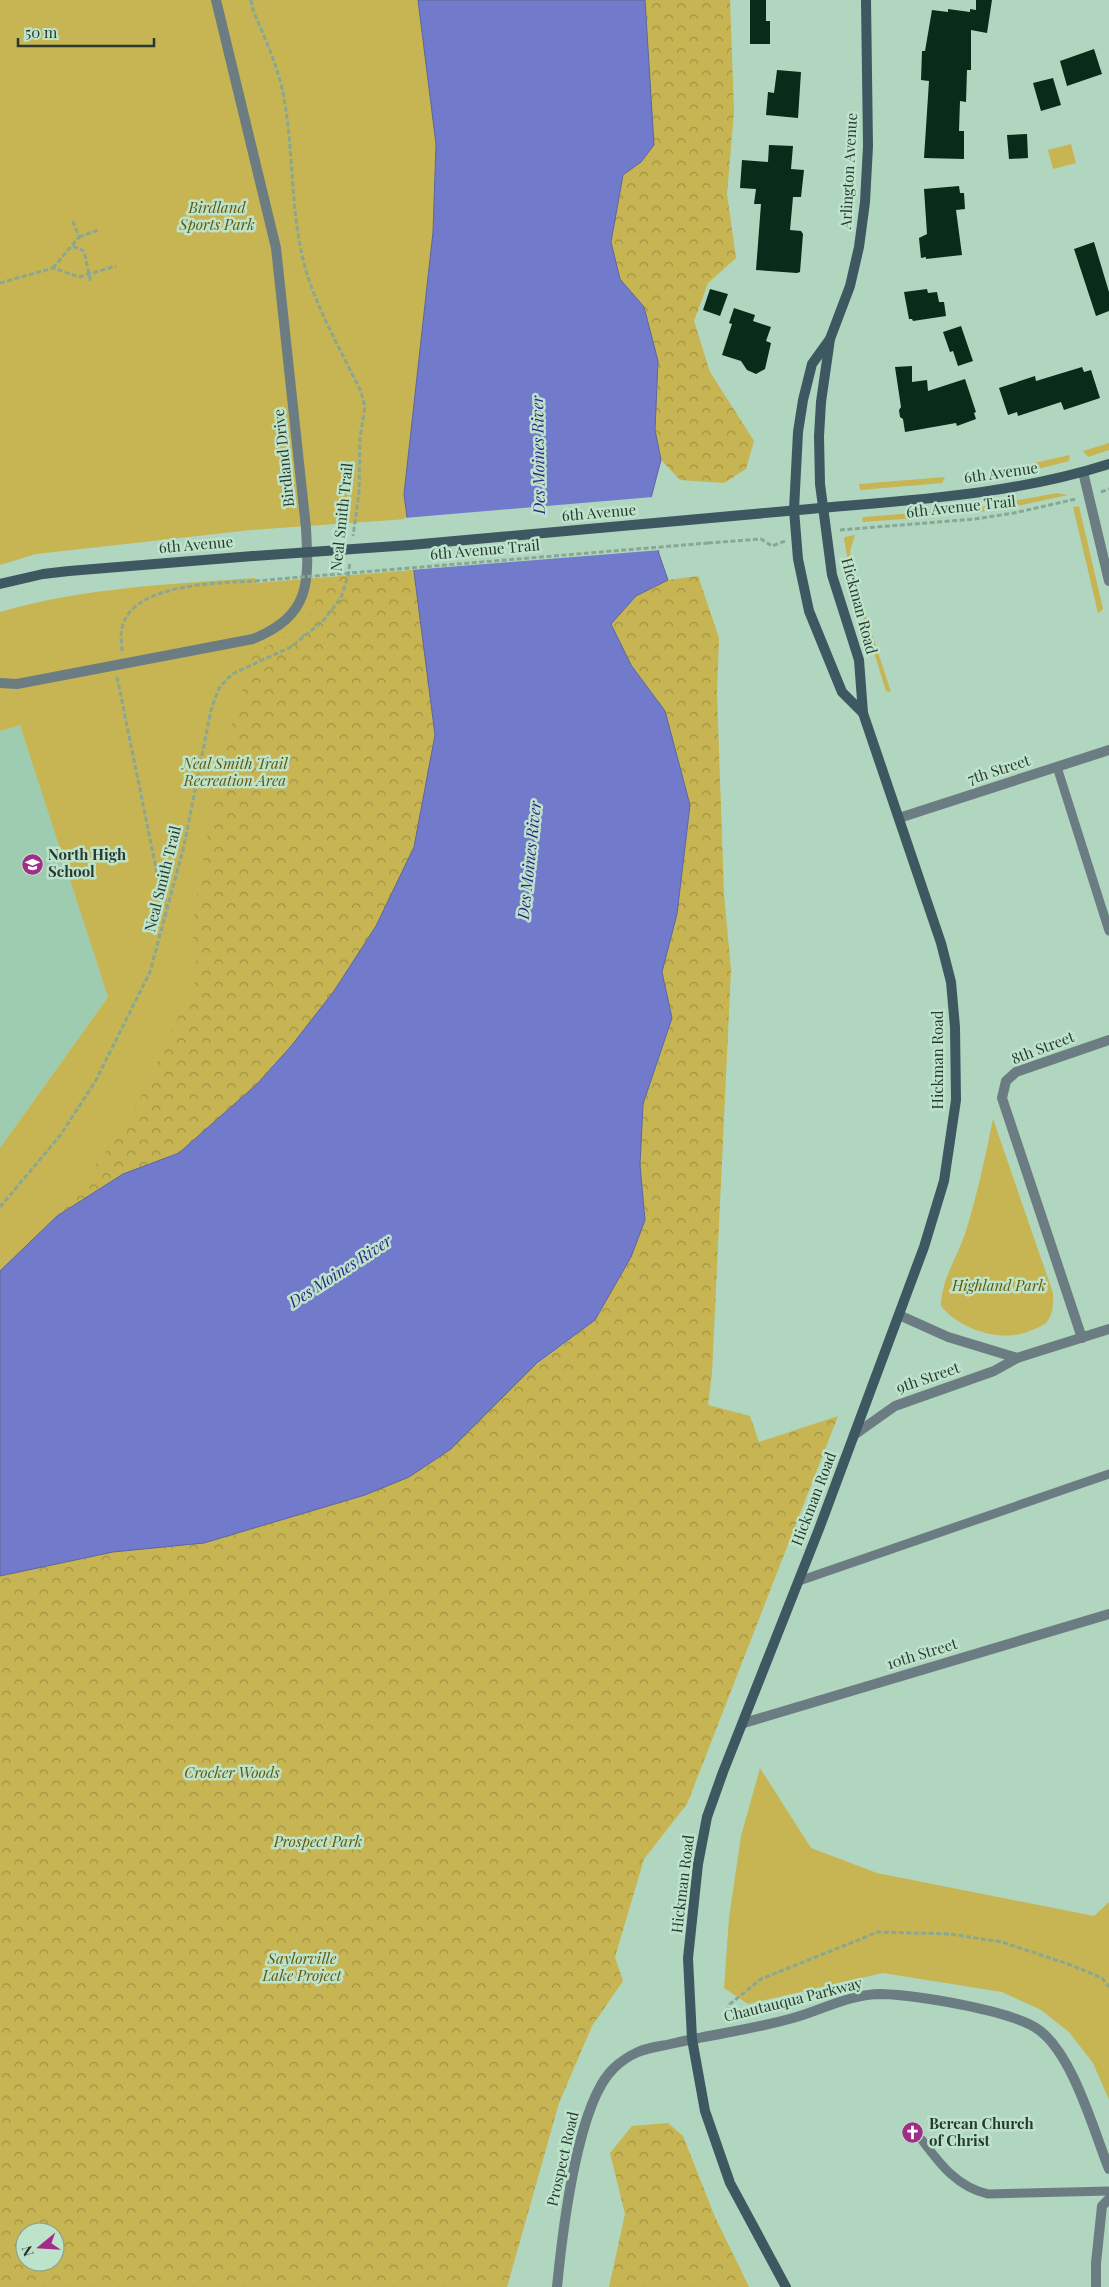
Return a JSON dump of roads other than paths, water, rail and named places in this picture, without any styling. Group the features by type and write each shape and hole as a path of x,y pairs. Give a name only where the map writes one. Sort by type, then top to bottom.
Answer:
{"main road":[{"name":"Arlington Avenue","path":"822,508 819,436 821,402 830,339 850,286 859,247 865,202 868,146 866,0"},
{"name":"Arlington Avenue","path":"794,510 798,432 803,400 812,364 830,339"},
{"name":"6th Avenue","path":"0,584 43,574 69,571 706,519 1008,489 1083,472 1109,464"},
{"name":"Hickman Road","path":"786,2287 730,2183 705,2111 692,2039 688,1958 698,1864 707,1817 799,1581 924,1247 944,1181 956,1100 955,1027 951,982 939,936 864,713 859,660 832,575 822,508"},
{"name":"Hickman Road","path":"794,510 797,549 809,611 842,692 864,713"}],"street":[{"name":"Birdland Drive","path":"0,683 18,684 253,639 266,634 286,620 300,604 305,589 308,570 306,528 276,248 216,0"},
{"path":"1083,472 1109,581"},
{"name":"7th Street","path":"899,818 1109,750"},
{"name":"8th Street","path":"1082,1338 1002,1098 1006,1081 1016,1072 1109,1040"},
{"name":"9th Street","path":"899,1315 948,1337 1017,1358"},
{"name":"9th Street","path":"854,1435 895,1406 994,1371 1017,1358 1109,1329"},
{"name":"10th Street","path":"744,1723 1109,1614"},
{"name":"Chautauqua Parkway","path":"692,2039 794,2018 829,2004 879,1994 918,1997 1021,2020 1038,2029 1053,2042 1068,2064 1109,2169"},
{"name":"Prospect Road","path":"557,2287 564,2225 586,2122 594,2100 613,2069 639,2051 692,2039"},
{"path":"1096,2287 1096,2263 1102,2206 1109,2199"}],"lane":[{"path":"1056,767 1109,931"},
{"path":"1099,902 1109,899"},
{"path":"799,1581 1109,1474"},
{"path":"922,2140 944,2168 973,2190 988,2194 1109,2191"}],"water":[{"name":"Des Moines River","path":"418,0 645,0 654,145 641,162 623,175 611,242 620,279 644,307 658,361 655,430 661,460 651,498 659,554 668,580 636,596 611,624 631,665 665,711 690,805 677,914 662,972 672,1018 643,1104 640,1165 645,1220 631,1257 595,1320 537,1363 451,1449 409,1477 365,1495 204,1543 113,1552 0,1576 0,1271 57,1216 123,1174 179,1153 257,1084 292,1045 334,991 376,926 414,847 435,735 404,494 433,232 436,144"}],"place":[{"name":"North High School","path":"32,864"},
{"name":"Berean Church of Christ","path":"913,2133"}],"park label":[{"name":"Birdland Sports Park","path":"217,216"},
{"name":"Neal Smith Trail Recreation Area","path":"235,772"},
{"name":"Highland Park","path":"999,1286"},
{"name":"Crocker Woods","path":"232,1773"},
{"name":"Prospect Park","path":"318,1842"},
{"name":"Saylorville Lake Project","path":"302,1968"}]}
